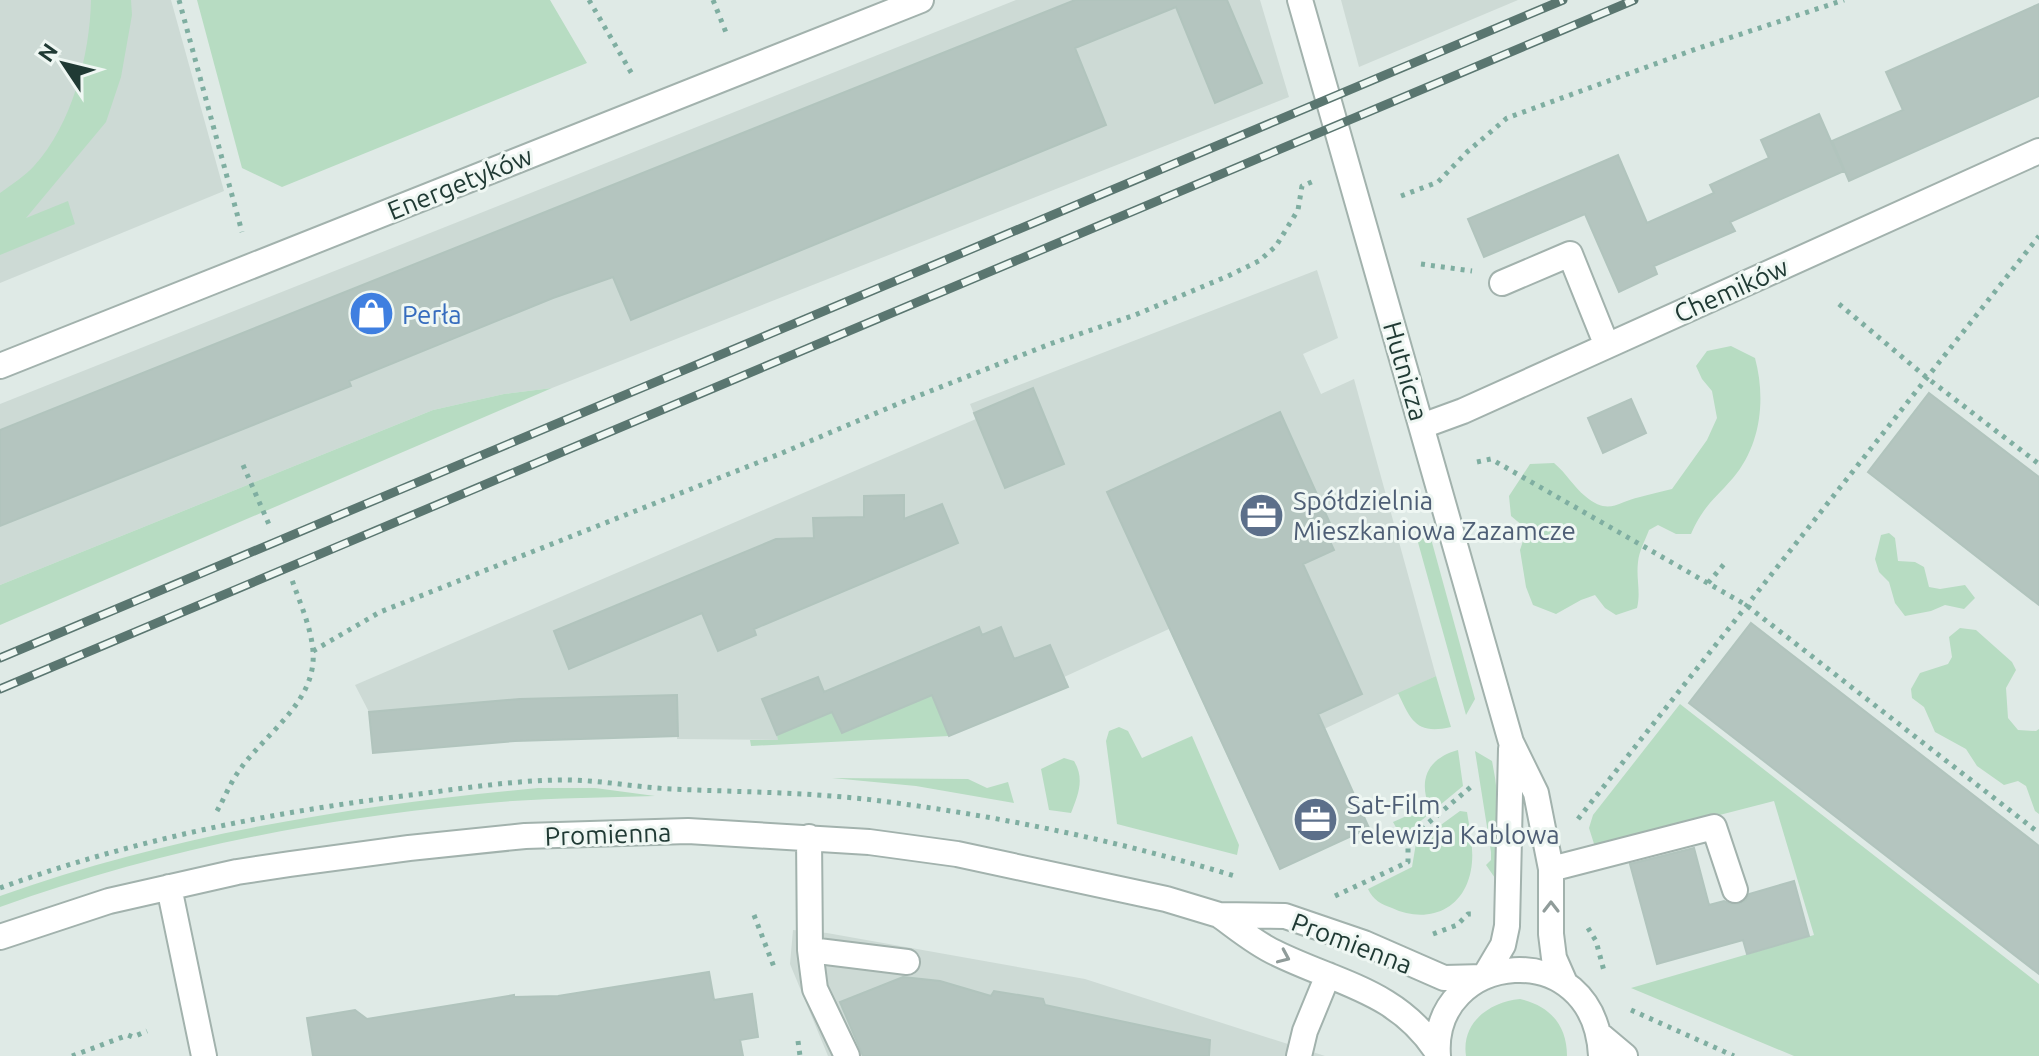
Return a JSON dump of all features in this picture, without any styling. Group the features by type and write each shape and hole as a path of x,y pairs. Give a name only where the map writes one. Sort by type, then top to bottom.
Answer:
{"street":[{"name":"Energetyków","path":"0,366 921,0"},
{"name":"Hutnicza","path":"1300,0 1511,742 1536,793 1551,869 1554,958 1565,983"},
{"name":"Chemików","path":"1422,426 1463,411 2039,151"},
{"path":"1502,283 1570,254 1607,346"},
{"name":"Hutnicza","path":"1484,977 1503,945 1507,926 1511,742"},
{"path":"1551,869 1714,827 1735,890"},
{"name":"Promienna","path":"0,937 109,901 237,872 361,853 525,836 662,831 809,837 969,856 1166,899 1219,915 1285,916 1364,943 1444,978 1484,977 1504,970 1526,969 1565,983"},
{"path":"809,837 810,950 815,989 847,1056"},
{"path":"169,887 204,1056"},
{"name":"Promienna","path":"1219,915 1272,952 1386,1000 1414,1020 1438,1054"},
{"path":"810,950 907,962"},
{"path":"1299,1056 1305,1031 1328,975"},
{"path":"1438,1054 1440,1028 1450,1007 1465,989 1484,977"},
{"path":"1565,983 1582,997 1594,1015 1601,1046 1625,1056"}],"path":[{"path":"179,0 242,233"},
{"path":"589,0 632,74"},
{"path":"713,0 727,35"},
{"path":"1401,196 1438,182 1507,118 1696,49 1844,0"},
{"path":"313,651 380,612 913,398 1050,344 1135,315 1228,276 1259,261 1276,246 1298,210 1302,186 1320,178"},
{"path":"1575,823 2039,236"},
{"path":"1421,264 1474,271"},
{"path":"1839,304 1926,377 2039,464"},
{"path":"1477,462 1491,459 1746,605 2039,833"},
{"path":"243,465 271,529"},
{"path":"1708,583 1725,563"},
{"path":"217,811 238,770 301,697 308,683 313,651 292,580"},
{"path":"1334,896 1408,862 1408,840 1472,786"},
{"path":"72,1056 147,1031"}],"shaded area":[{"path":"0,0 171,0 224,191 0,283"},
{"path":"1016,0 1260,0 1289,97 552,388 504,394 433,410 0,585 0,404"},
{"path":"1341,0 1518,0 1359,67"},
{"path":"1317,270 1338,338 1303,354 1321,394 1354,379 1436,676 1324,729 1369,828 1278,866 1169,629 1064,677 1068,687 949,736 932,695 842,733 833,712 778,740 677,739 677,736 515,741 373,753 369,712 355,685 976,419 970,404"},
{"path":"793,930 827,933 1085,979 1325,1056 828,1056 790,964"}],"green space":[{"path":"91,0 131,0 132,15 121,77 106,122 26,218 68,201 75,224 0,255 0,193 34,166 59,130 83,65"},
{"path":"197,0 550,0 587,63 282,187 242,168"},
{"path":"1731,346 1755,358 1758,374 1759,421 1750,451 1733,478 1705,510 1691,534 1676,534 1658,525 1649,530 1639,558 1637,608 1616,615 1605,608 1595,595 1556,614 1533,605 1526,587 1520,550 1525,535 1523,526 1511,516 1509,496 1530,464 1554,463 1585,496 1600,505 1613,506 1672,489 1707,440 1717,418 1712,391 1696,366 1707,351"},
{"path":"552,388 0,625 0,585 433,410 504,394"},
{"path":"1414,528 1421,528 1430,535 1475,699 1466,715"},
{"path":"1889,533 1895,538 1898,561 1915,562 1924,567 1929,587 1940,589 1965,585 1975,598 1964,609 1945,605 1905,616 1895,603 1889,582 1879,572 1875,559 1881,535"},
{"path":"1960,628 1976,630 2012,662 2016,670 2006,688 2008,718 2018,730 2039,729 2039,814 2026,786 2018,781 2004,785 1977,766 1966,749 1935,732 1924,707 1912,698 1911,689 1920,673 1948,664 1952,657 1949,637"},
{"path":"1436,676 1451,727 1430,729 1417,724 1398,693"},
{"path":"932,695 949,736 751,746 750,740 778,740 777,735 832,712 842,733"},
{"path":"1680,704 2039,984 2039,1056 1794,1056 1631,988 1814,935 1774,801 1595,847 1589,828 1593,815"},
{"path":"1119,727 1128,731 1142,758 1192,736 1239,845 1237,855 1117,824 1106,741 1109,731"},
{"path":"1458,750 1463,786 1405,834 1398,831 1393,822 1429,806 1425,787 1428,770 1440,758"},
{"path":"1475,751 1492,761 1495,775 1499,820 1495,878 1486,865 1491,860 1491,852"},
{"path":"1064,758 1074,761 1080,781 1071,813 1049,810 1041,769"},
{"path":"832,778 968,779 987,788 1008,782 1014,803 916,786"},
{"path":"538,788 595,788 655,796 491,803 348,820 230,841 172,855 114,870 0,907 0,896 131,855 198,839 333,813"},
{"path":"1460,811 1467,812 1472,859 1469,877 1460,896 1444,910 1424,915 1402,912 1375,899 1368,889 1412,867 1416,843"},
{"path":"1520,999 1540,1006 1555,1018 1564,1035 1567,1056 1466,1056 1468,1033 1480,1016 1498,1004"}],"building":[{"path":"1075,0 1227,0 1262,83 1215,103 1176,7 1075,48 1106,125 631,320 613,277 553,298 349,381 351,386 0,526 0,430"},
{"path":"2039,4 2039,96 1849,181 1832,141 1903,110 1886,72"},
{"path":"1819,114 1844,171 1730,222 1735,231 1654,266 1657,274 1619,292 1585,214 1484,257 1468,219 1618,155 1647,223 1714,193 1710,185 1769,158 1761,140"},
{"path":"1033,388 1064,464 1005,488 974,413"},
{"path":"1929,393 2039,477 2039,605 1868,472"},
{"path":"1631,399 1646,433 1603,453 1588,418"},
{"path":"1280,412 1333,530 1326,533 1334,550 1303,564 1362,694 1318,714 1369,828 1280,869 1107,492"},
{"path":"904,495 904,519 942,504 958,543 754,629 756,635 718,651 702,613 569,669 554,631 776,539 814,538 813,518 864,517 864,496"},
{"path":"1751,623 2039,846 2039,974 1689,703"},
{"path":"979,627 982,635 1001,627 1014,659 1050,645 1068,687 949,736 932,695 842,733 832,712 777,735 762,699 818,677 824,692"},
{"path":"677,695 678,736 515,741 373,753 369,712 520,699"},
{"path":"1694,848 1709,905 1724,901 1739,904 1749,894 1794,881 1809,936 1747,954 1743,940 1657,964 1630,864"},
{"path":"709,972 714,1000 752,994 758,1037 740,1040 743,1056 313,1056 307,1018 355,1010 367,1019 514,995 558,996"},
{"path":"903,977 940,981 991,996 994,991 1043,999 1045,1005 1210,1040 1209,1056 863,1056 840,1002"}],"railway":[{"path":"0,658 1563,0"},
{"path":"0,689 1634,0"}],"place":[{"name":"Perła","path":"371,314"},
{"name":"Spółdzielnia Mieszkaniowa Zazamcze","path":"1262,515"},
{"name":"Sat-Film Telewizja Kablowa","path":"1316,819"}]}
